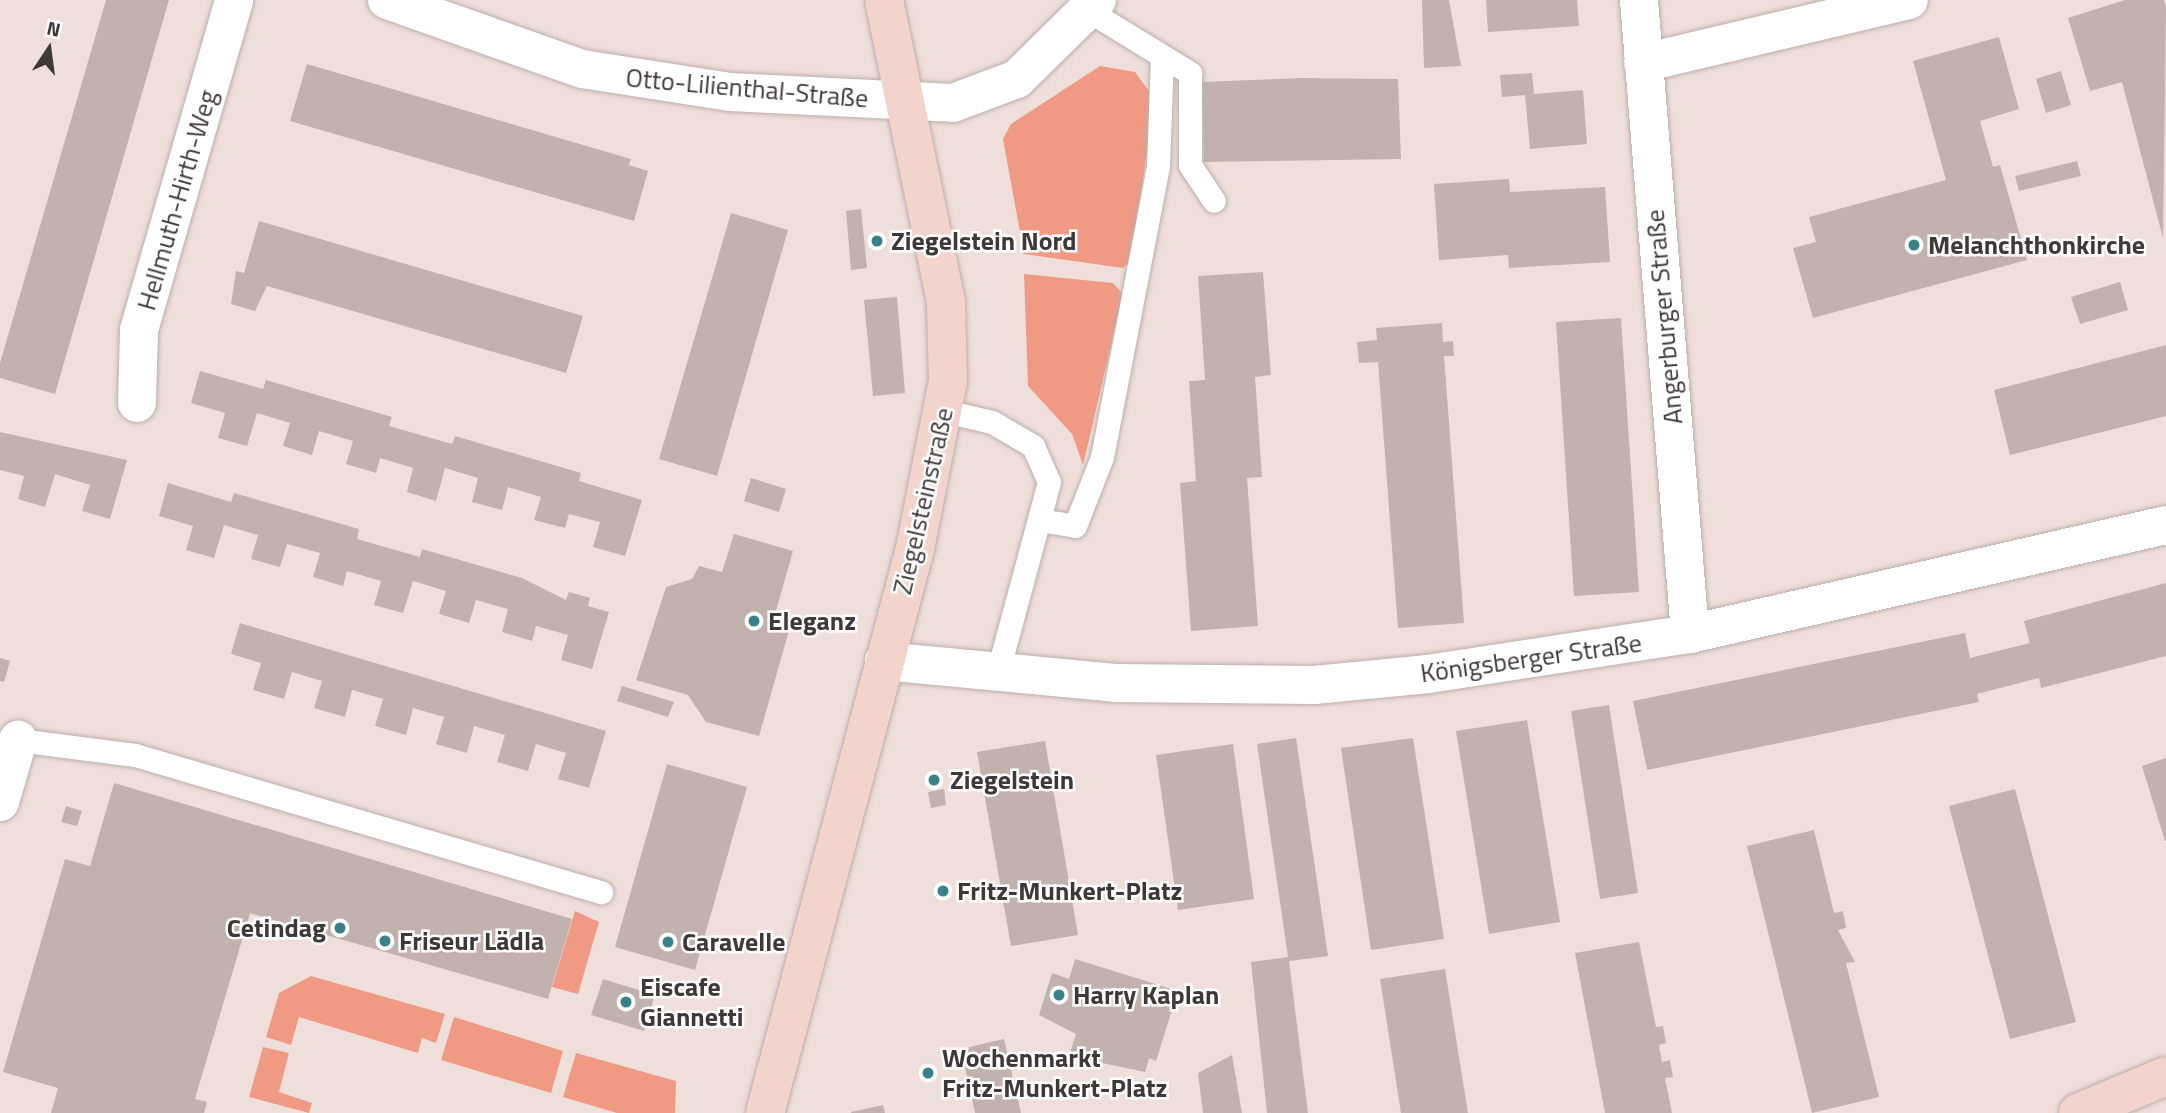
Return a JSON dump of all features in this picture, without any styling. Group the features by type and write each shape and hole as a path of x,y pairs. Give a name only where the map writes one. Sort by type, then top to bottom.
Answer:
{"street":[{"name":"Hellmuth-Hirth-Weg","path":"137,403 139,330 234,0"},
{"name":"Otto-Lilienthal-Straße","path":"387,0 582,69 684,87 909,102"},
{"name":"Ziegelsteinstraße","path":"765,1113 884,661 945,411 946,302 909,102 884,0"},
{"name":"Angerburger Straße","path":"1639,0 1690,634"},
{"path":"1643,62 1909,0"},
{"path":"909,102 953,103 1017,79 1093,5"},
{"name":"Königsberger Straße","path":"884,661 997,675 1314,685 1474,668 1690,634 2166,525"},
{"path":"0,803 19,740"},
{"path":"2078,1113 2166,1076"}],"lane":[{"path":"1093,5 1190,73 1190,165 1214,201"},
{"path":"1039,520 1075,526 1102,457 1158,166 1163,56"},
{"path":"945,411 992,422 1033,446 1049,482 997,675"},
{"path":"19,740 135,755 601,892"}],"shaded area":[{"path":"1100,66 1135,72 1149,91 1149,138 1131,261 1123,268 1024,254 1003,139 1011,124"},
{"path":"1024,274 1113,283 1123,294 1083,465 1072,434 1028,386"},
{"path":"575,911 599,922 578,994 552,987"},
{"path":"311,976 445,1014 436,1043 422,1038 418,1053 299,1017 291,1045 266,1037 279,993"},
{"path":"454,1017 563,1051 551,1093 441,1060"},
{"path":"263,1047 289,1053 279,1092 312,1103 309,1113 249,1097"},
{"path":"576,1053 676,1081 675,1113 617,1113 563,1097"}],"building":[{"path":"106,0 169,0 55,394 0,378 0,363"},
{"path":"1422,0 1449,0 1461,66 1424,68"},
{"path":"1486,0 1577,0 1579,26 1488,32"},
{"path":"2125,0 2164,0 2166,8 2163,238 2122,82 2090,91 2068,18"},
{"name":"Melanchthonkirche","path":"1999,37 2019,109 1980,121 1993,167 2000,165 2027,260 1813,318 1793,248 1816,242 1809,217 1946,180 1913,61"},
{"path":"307,64 631,159 629,165 648,171 634,221 290,121"},
{"path":"2061,71 2071,105 2046,113 2036,79"},
{"path":"1532,73 1534,94 1583,90 1587,144 1530,149 1525,95 1502,97 1500,75"},
{"path":"1300,78 1398,79 1401,159 1204,162 1202,82"},
{"path":"2077,161 2081,176 2019,191 2015,176"},
{"path":"1509,179 1510,192 1605,187 1610,262 1509,268 1508,255 1439,260 1434,184"},
{"path":"861,209 867,268 851,270 846,211"},
{"path":"731,213 788,230 717,476 659,459"},
{"path":"259,221 583,316 566,373 267,286 255,311 231,304 236,271 244,273"},
{"path":"1263,272 1271,375 1255,377 1262,477 1247,478 1258,626 1191,631 1180,483 1196,481 1189,381 1205,380 1198,276"},
{"path":"2120,282 2128,310 2080,324 2071,297"},
{"path":"897,297 905,393 873,396 864,300"},
{"path":"1621,318 1639,592 1574,596 1556,322"},
{"path":"1442,323 1443,342 1453,341 1454,356 1444,356 1464,623 1398,628 1378,362 1359,363 1357,342 1377,340 1376,328"},
{"path":"2166,345 2166,416 2010,455 1994,390"},
{"path":"200,371 263,389 266,380 392,417 389,426 452,444 455,436 581,473 579,481 642,500 625,556 593,547 600,522 569,514 565,528 534,520 541,497 508,487 502,510 472,502 478,478 445,468 436,501 407,492 413,468 380,458 376,473 346,464 353,441 319,431 312,455 283,446 290,423 257,413 247,446 218,438 225,413 191,403"},
{"path":"0,432 127,460 110,519 82,511 90,485 55,474 45,507 18,499 24,476 0,470"},
{"path":"751,478 786,489 779,512 744,501"},
{"path":"168,483 231,502 234,493 359,529 357,539 420,557 422,549 522,578 566,600 569,592 590,598 588,606 609,612 592,669 561,660 568,635 536,626 532,641 502,632 508,609 476,600 469,623 439,614 446,591 413,581 403,613 374,605 381,581 347,571 343,586 313,577 320,553 287,544 280,567 251,559 258,535 224,525 214,558 186,550 193,526 159,516"},
{"path":"734,534 793,551 776,611 790,627 759,736 706,722 688,695 636,680 666,587 692,579 699,566 722,572"},
{"path":"2166,583 2166,656 2041,688 2039,678 1977,694 1979,702 1647,770 1633,701 1965,633 1970,658 2030,643 2024,621"},
{"path":"240,623 606,731 589,788 558,779 566,753 536,744 528,771 497,762 505,735 474,726 467,753 436,744 444,717 413,708 406,735 375,726 383,699 352,690 345,717 314,708 322,681 292,672 284,699 253,690 261,663 231,654"},
{"path":"0,658 10,661 4,682 0,681"},
{"path":"622,686 674,702 668,717 617,701"},
{"path":"1609,705 1638,893 1600,899 1571,711"},
{"path":"1527,720 1560,922 1489,934 1456,731"},
{"path":"1296,738 1328,956 1289,961 1308,1113 1267,1113 1251,962 1288,957 1257,744"},
{"path":"1413,738 1444,939 1371,950 1341,748"},
{"path":"1045,741 1078,935 1011,946 977,752"},
{"path":"1233,744 1254,899 1178,910 1156,755"},
{"path":"2166,758 2166,841 2165,841 2142,766"},
{"path":"667,764 747,787 695,970 615,947"},
{"path":"114,783 572,919 548,999 250,913 195,1099 207,1102 204,1113 51,1113 58,1088 3,1072 65,859 90,866"},
{"path":"944,789 946,805 931,808 928,792"},
{"path":"2015,789 2076,1022 2010,1039 1949,806"},
{"path":"66,806 82,811 77,826 61,822"},
{"path":"1814,830 1834,913 1843,911 1846,928 1838,930 1855,962 1846,963 1879,1097 1812,1113 1747,846"},
{"path":"1639,942 1656,1027 1663,1026 1666,1043 1659,1045 1662,1062 1670,1060 1673,1077 1665,1078 1672,1113 1605,1113 1575,953"},
{"path":"1075,959 1178,991 1156,1061 1149,1058 1145,1072 1069,1056 1076,1034 1039,1015 1052,973 1069,979"},
{"path":"1445,969 1468,1113 1401,1113 1380,979"},
{"path":"603,979 655,995 644,1031 591,1015"},
{"path":"1004,1039 1021,1113 975,1113 961,1049"},
{"path":"1232,1055 1242,1113 1203,1113 1198,1073"},
{"path":"883,1105 885,1113 851,1113 851,1112"}],"place":[{"name":"Ziegelstein Nord","path":"877,241"},
{"name":"Melanchthonkirche","path":"1914,245"},
{"name":"Eleganz","path":"754,621"},
{"name":"Ziegelstein","path":"934,780"},
{"name":"Fritz-Munkert-Platz","path":"943,891"},
{"name":"Cetindag","path":"340,928"},
{"name":"Friseur Lädla","path":"385,941"},
{"name":"Caravelle","path":"668,942"},
{"name":"Harry Kaplan","path":"1059,995"},
{"name":"Eiscafe Giannetti","path":"626,1002"},
{"name":"Wochenmarkt Fritz-Munkert-Platz","path":"928,1073"}]}
